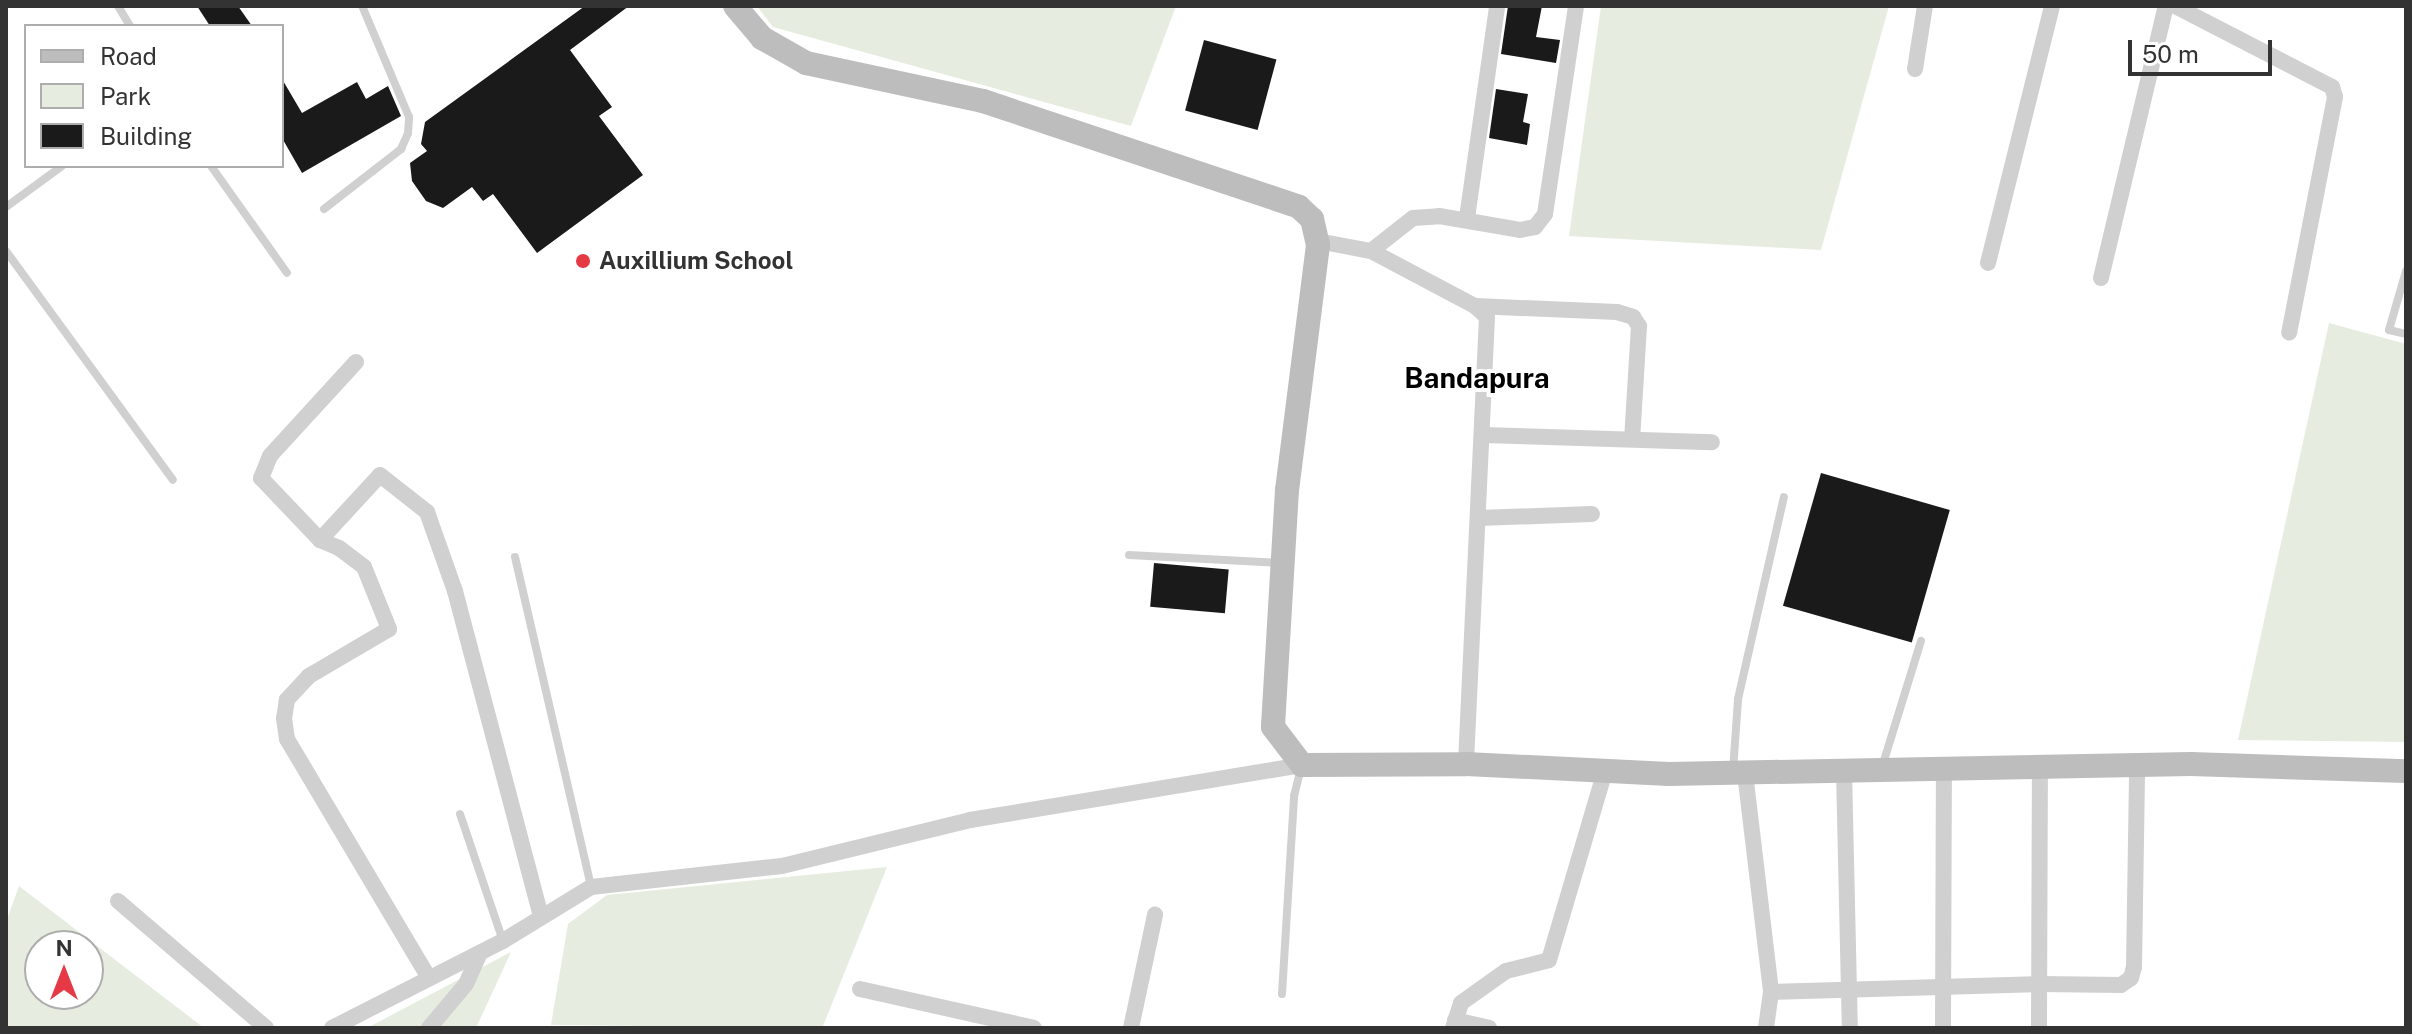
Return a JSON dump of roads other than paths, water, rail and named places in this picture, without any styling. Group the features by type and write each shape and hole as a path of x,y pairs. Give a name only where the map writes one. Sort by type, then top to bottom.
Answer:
{"street":[{"path":"735,6 762,38 798,60 983,101 1299,207 1312,219 1318,241 1287,490 1273,727 1302,765"},
{"path":"1467,218 1497,6"},
{"path":"1371,251 1413,218 1467,218 1520,230 1535,227 1545,214 1576,6"},
{"path":"1915,69 1925,6"},
{"path":"1988,263 2052,6"},
{"path":"2101,278 2166,6"},
{"path":"2175,6 2332,87 2335,97 2289,333"},
{"path":"1318,241 1371,251 1475,306 1487,317 1466,764"},
{"path":"1475,306 1617,312 1633,317 1639,326 1632,439"},
{"path":"356,362 270,456 261,478 320,540 339,548 364,567 389,629 309,676 287,700 284,718 287,739 429,978"},
{"path":"1483,435 1712,442"},
{"path":"320,540 380,475 427,512 455,591 541,917"},
{"path":"1479,518 1592,514"},
{"path":"332,1028 503,941 591,887 782,866 970,820 1302,765 1466,764 1605,771 1739,773 2137,765 2405,770"},
{"path":"1771,992 1942,985 2121,985 2131,978 2137,765"},
{"path":"2039,1028 2040,767"},
{"path":"1943,1028 1944,769"},
{"path":"1489,1028 1454,1024 1461,1003 1506,971 1549,960 1605,771"},
{"path":"1844,771 1850,1028"},
{"path":"1739,773 1771,992 1766,1028"},
{"path":"118,901 266,1028"},
{"path":"1131,1028 1155,915"},
{"path":"429,1028 466,984 480,953"},
{"path":"860,989 1034,1028"}],"lane":[{"path":"118,6 129,24"},
{"path":"324,209 401,149 408,133 409,117 362,6"},
{"path":"6,207 59,168"},
{"path":"212,168 287,273"},
{"path":"6,251 173,480"},
{"path":"2406,271 2389,330 2406,334"},
{"path":"1739,773 1738,699 1784,497"},
{"path":"1129,555 1282,563"},
{"path":"515,557 591,887"},
{"path":"1881,770 1921,641"},
{"path":"1282,994 1294,796 1302,765"},
{"path":"460,814 503,941"}],"place":[{"name":"Auxillium School","path":"583,261"}],"district":[{"name":"Bandapura","path":"1477,378"}]}
